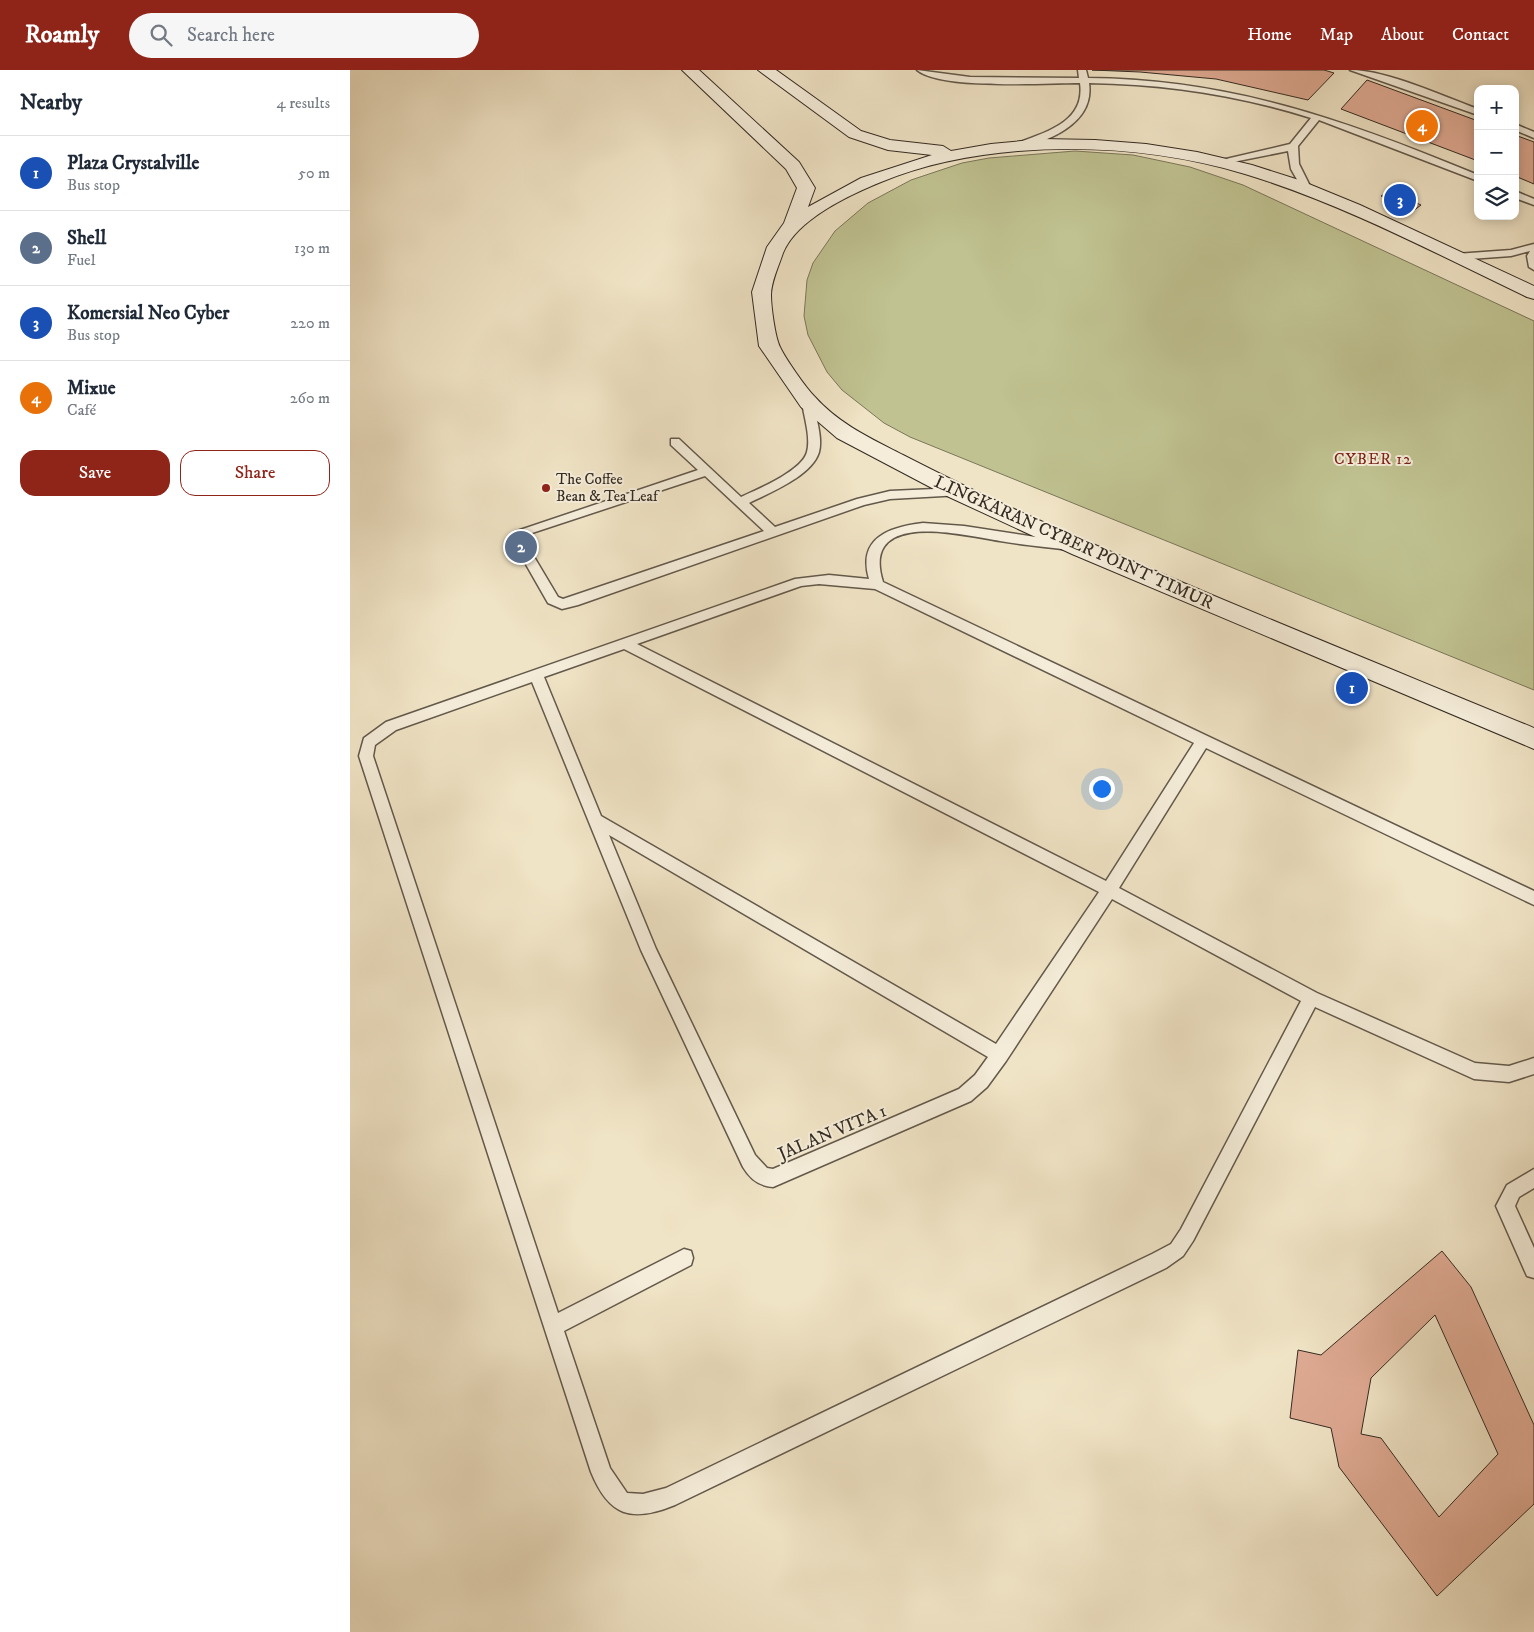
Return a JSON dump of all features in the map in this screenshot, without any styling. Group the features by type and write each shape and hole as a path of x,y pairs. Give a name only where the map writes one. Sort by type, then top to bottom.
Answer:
{"main road":[{"path":"690,70 794,166 806,188 793,224"},
{"path":"766,70 855,134 888,145 931,151 974,153"},
{"path":"793,224 830,200 893,171 927,161 1053,143 1094,144 1200,158 1307,190 1534,293"},
{"name":"LINGKARAN CYBER POINT TIMUR","path":"793,224 776,246 761,292 769,346 808,402 844,433 957,492 1080,548 1534,739"}],"lane":[{"path":"921,70 944,76 974,80 1149,83 1237,95 1317,117 1393,143 1474,176"},
{"path":"1016,147 1068,124 1077,117 1086,99 1082,70"},
{"path":"1354,70 1412,88 1474,111"},
{"path":"1218,162 1239,156 1274,152 1293,146 1317,117"},
{"path":"1519,129 1534,135"},
{"path":"1293,146 1293,166 1307,190"},
{"path":"1519,196 1534,202"},
{"path":"1456,257 1510,253 1534,247"},
{"path":"1534,252 1532,256 1534,267"},
{"path":"739,503 790,476 808,461 813,452 808,402"},
{"path":"675,442 705,472 772,532"},
{"path":"705,472 525,531 518,535 518,540 553,600 562,604 573,602 836,509 890,495 957,492"},
{"path":"877,585 872,563 880,542 907,529 940,527 1080,548"},
{"path":"1311,998 1187,1236 1177,1250 1159,1261 668,1498 648,1504 627,1506 617,1500 601,1472 366,756 369,742 376,735 391,726 536,674 800,582 829,578 877,585 1534,898"},
{"path":"625,644 1108,890 1311,998 1474,1071 1509,1074 1534,1066"},
{"path":"536,674 595,820 1000,1055"},
{"name":"JALAN VITA 1","path":"595,820 650,950 749,1161 756,1172 765,1178 782,1176 965,1095 981,1081 1108,890 1203,741"},
{"path":"1534,1178 1513,1191 1505,1206 1534,1269"},
{"path":"554,1326 684,1258"}],"green space":[{"path":"1075,151 1133,155 1190,167 1243,185 1534,321 1534,690 910,437 884,423 842,390 827,372 808,335 804,316 807,280 813,263 835,231 868,203 911,180 962,163 989,158"}],"building":[{"path":"1092,70 1324,70 1334,73 1308,100 1216,79"},
{"path":"1367,80 1474,120 1474,159 1341,109"},
{"path":"1519,136 1534,142 1534,184 1519,178"},
{"path":"1390,191 1421,205 1413,211 1381,196"},
{"path":"1442,1251 1471,1287 1534,1425 1534,1504 1437,1596 1339,1467 1331,1428 1290,1418 1298,1350 1321,1355","holes":["1435,1315 1498,1454 1439,1517 1381,1438 1361,1434 1371,1378"]}],"place":[{"name":"Mixue","path":"1422,126"},
{"name":"Komersial Neo Cyber","path":"1400,200"},
{"name":"The Coffee Bean & Tea Leaf","path":"546,488"},
{"name":"Shell","path":"521,547"},
{"name":"Plaza Crystalville","path":"1352,688"}],"district":[{"name":"CYBER 12","path":"1373,458"}]}
